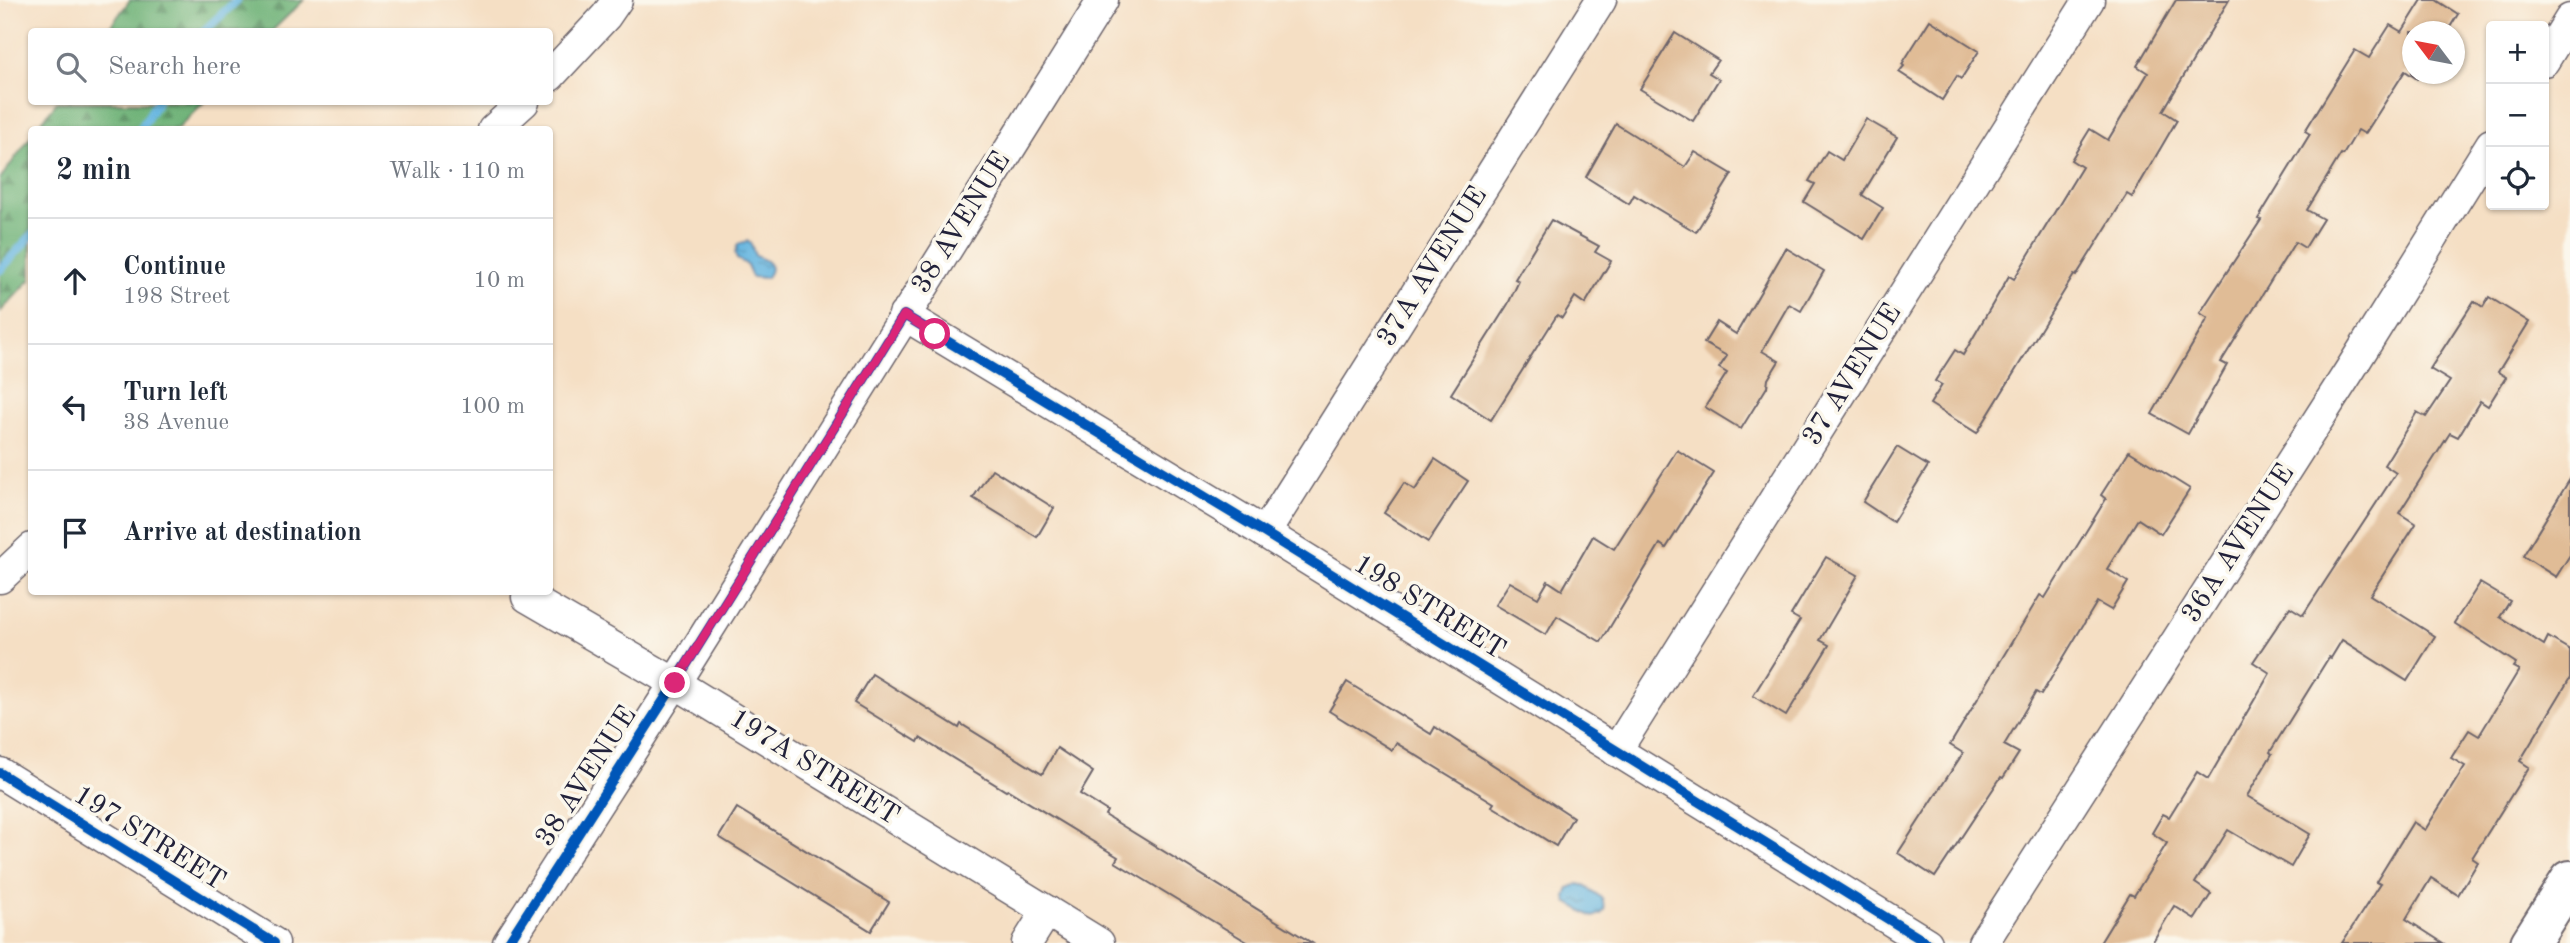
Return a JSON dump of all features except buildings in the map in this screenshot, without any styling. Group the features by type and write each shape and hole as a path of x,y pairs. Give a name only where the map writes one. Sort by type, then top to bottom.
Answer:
{"main road":[{"path":"2530,943 2570,880"}],"street":[{"path":"553,73 606,16 617,0"},
{"name":"38 AVENUE","path":"508,943 675,683 1103,0"},
{"name":"37A AVENUE","path":"1265,533 1601,0"},
{"name":"37 AVENUE","path":"1616,751 2090,0"},
{"path":"2549,53 2570,19"},
{"path":"497,126 521,105"},
{"name":"36A AVENUE","path":"1983,943 2350,370 2489,147"},
{"name":"198 STREET","path":"904,315 1265,533 1927,943"},
{"path":"0,578 28,552"},
{"name":"197A STREET","path":"527,597 675,683 1099,943"},
{"name":"197 STREET","path":"0,773 274,943"},
{"path":"1027,943 1047,911"}],"green space":[{"path":"130,0 304,0 275,28 109,28"},
{"path":"55,105 201,105 180,126 38,126"},
{"path":"28,140 28,282 0,312 0,179"}],"water":[{"path":"747,241 751,244 755,256 771,267 766,278 752,277 746,264 737,259 735,254 738,244"},
{"path":"1577,884 1602,898 1605,910 1601,914 1593,917 1567,902 1569,888"}],"waterway":[{"path":"207,28 237,0"},
{"path":"142,126 155,105"},
{"path":"0,270 28,239"}],"cycle path":[{"path":"508,943 675,683 904,315 1265,533 1927,943"},
{"path":"0,773 274,943"}],"route":[{"path":"675,683 904,315 935,334"}]}
